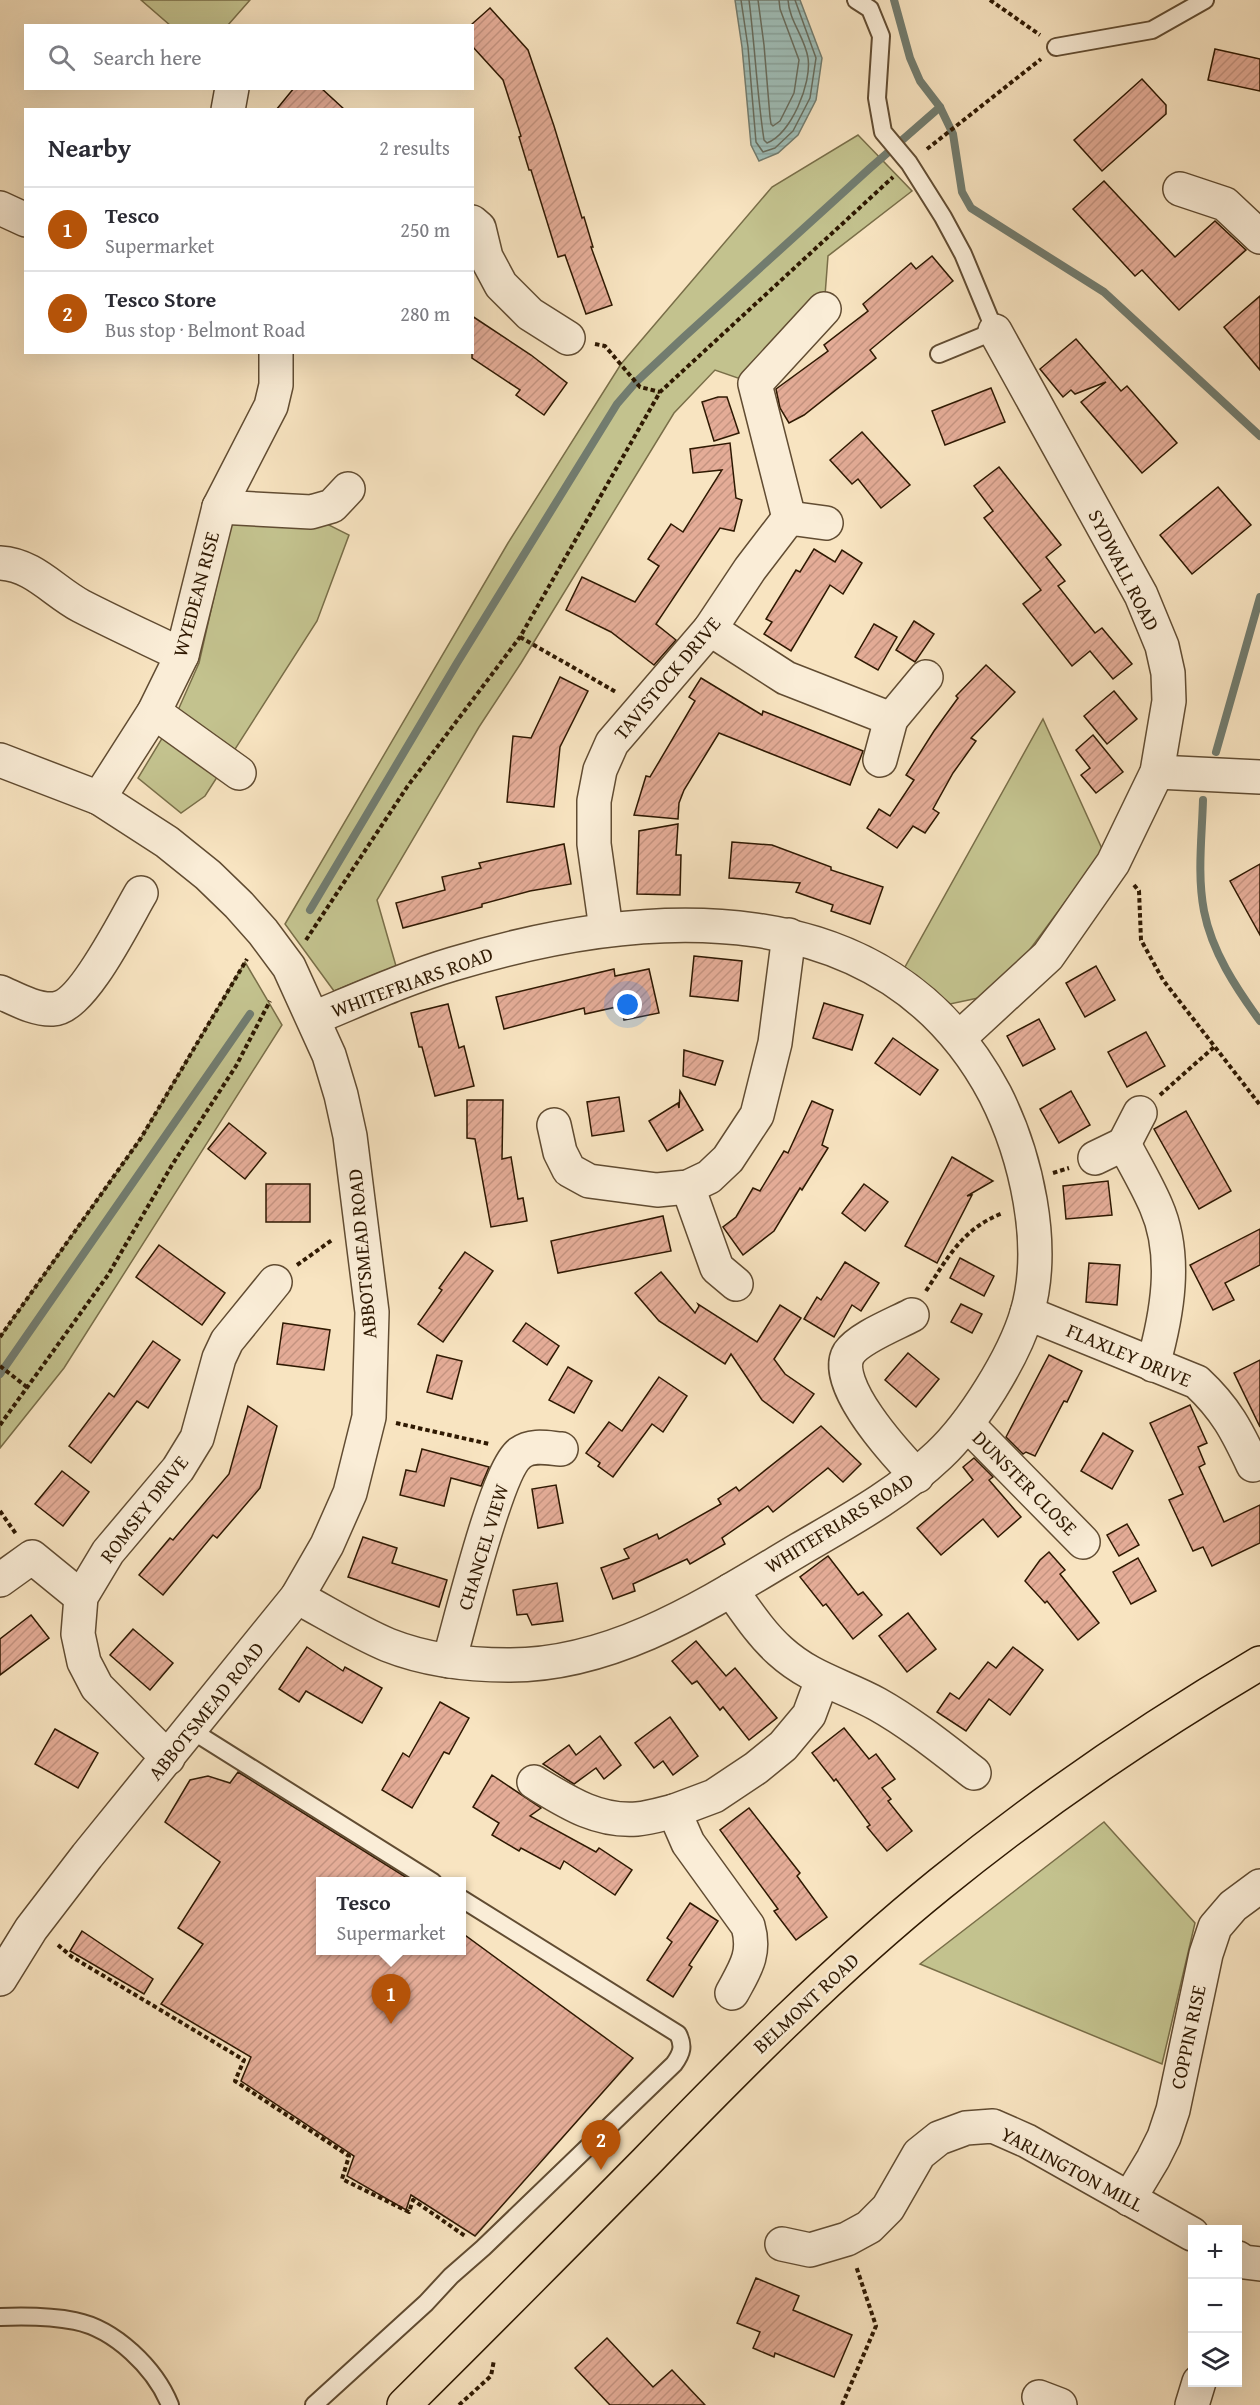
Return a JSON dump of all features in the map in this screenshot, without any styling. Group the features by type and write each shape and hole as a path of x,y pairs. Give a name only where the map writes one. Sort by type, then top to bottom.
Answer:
{"highway":[{"name":"BELMONT ROAD","path":"404,2405 754,2052 859,1954 939,1884 1028,1815 1145,1733 1260,1663"}],"street":[{"path":"228,108 232,90"},
{"path":"1180,189 1225,204 1260,237"},
{"path":"0,208 24,219"},
{"path":"474,224 479,228 486,256 501,285 530,314 568,338"},
{"path":"825,309 755,384 789,518 826,523"},
{"name":"SYDWALL ROAD","path":"959,1038 1048,956 1113,862 1157,772 1169,701 1168,673 1162,646 1141,595 995,331"},
{"name":"WYEDEAN RISE","path":"99,798 154,712 182,655 219,507 271,406 276,385 276,354"},
{"name":"WYEDEAN RISE","path":"219,507 311,512 332,506 348,489"},
{"name":"TAVISTOCK DRIVE","path":"606,929 594,844 594,801 600,770 612,743 710,629 750,569 789,518"},
{"path":"0,563 12,564 35,573 78,605 182,655"},
{"path":"710,629 786,678 891,719"},
{"path":"880,760 891,719 926,677"},
{"path":"154,712 239,773"},
{"name":"ABBOTSMEAD ROAD","path":"0,760 99,798 167,842 208,875 263,932 289,967 314,1018 329,1055 341,1095 350,1136 372,1312 369,1417 350,1493 327,1545 297,1597 87,1856 34,1925 0,1979"},
{"path":"1157,772 1260,777"},
{"path":"0,992 37,1007 55,1010 72,1000 87,985 141,893"},
{"name":"WHITEFRIARS ROAD","path":"297,1597 386,1644 449,1661 510,1665 561,1661 618,1645 666,1626 876,1505 917,1476 944,1452 967,1424 1001,1372 1027,1313 1033,1279 1034,1248 1028,1193 1015,1143 1001,1106 982,1071 959,1038 913,994 882,972 844,954 789,935 726,926 686,924 606,929 512,947 448,965 314,1018"},
{"path":"554,1125 560,1152 568,1170 589,1180 657,1190 688,1188 709,1177 728,1159 756,1115 775,1043 789,935"},
{"path":"1095,1158 1124,1144 1140,1113"},
{"path":"1124,1144 1157,1207 1167,1243 1168,1282 1164,1327 1153,1365"},
{"path":"688,1188 717,1268 736,1284"},
{"name":"ROMSEY DRIVE","path":"168,1758 97,1687 84,1662 78,1634 81,1597 108,1552 178,1469 197,1438 219,1359 227,1341 275,1282"},
{"name":"FLAXLEY DRIVE","path":"1027,1313 1197,1382 1224,1410 1253,1465 1260,1462"},
{"path":"912,1315 864,1341 850,1351 844,1363 849,1385 889,1446 917,1476"},
{"name":"DUNSTER CLOSE","path":"967,1424 1083,1542"},
{"name":"CHANCEL VIEW","path":"449,1661 494,1503 510,1463 540,1449"},
{"path":"0,1580 32,1557 81,1597"},
{"path":"731,1590 779,1650 801,1668 822,1680 876,1703 917,1730 974,1773"},
{"path":"534,1782 580,1809 604,1817 637,1819 674,1811 714,1796 756,1768 783,1746 809,1715 822,1680"},
{"path":"674,1811 688,1843 748,1926 753,1941 750,1958 732,1993"},
{"name":"COPPIN RISE","path":"1128,2199 1154,2159 1173,2110 1206,1954 1215,1927 1233,1906 1260,1886"},
{"name":"YARLINGTON MILL","path":"782,2244 810,2250 847,2239 869,2227 888,2208 919,2154 939,2138 966,2128 993,2126 1027,2141 1188,2232"},
{"path":"1192,2405 1197,2387"}],"lane":[{"path":"856,0 870,9 881,36 877,98 883,132 908,161 963,254 995,331 939,354"},
{"path":"1056,47 1152,30 1205,0"},
{"path":"191,1730 427,1877"},
{"path":"314,2405 483,2248 682,2054 683,2043 678,2034 466,1902"},
{"path":"0,2317 78,2321 102,2331 142,2361 162,2386 170,2405"}],"path":[{"path":"0,1425 108,1275 172,1165 236,1066 289,967 407,787 520,637 660,392 908,161 936,142 1056,47 990,0"},
{"path":"568,338 605,346 640,387 660,392"},
{"path":"520,637 643,707"},
{"path":"1113,862 1139,891 1141,940 1163,980 1260,1105"},
{"path":"0,1337 141,1138 263,932"},
{"path":"1140,1113 1214,1047"},
{"path":"912,1315 952,1251 966,1234 1028,1193 1095,1158"},
{"path":"275,1282 362,1221"},
{"path":"0,1366 28,1388"},
{"path":"369,1417 540,1449"},
{"path":"34,1925 72,1957 244,2060 235,2081 348,2156 342,2179 409,2212 413,2200 483,2248"},
{"path":"842,2405 876,2326 847,2239"}],"shaded area":[{"path":"141,0 250,0 229,24 169,24"},
{"path":"858,135 912,191 828,256 824,309 755,384 715,370 674,413 521,663 479,727 377,900 396,966 334,991 285,924 508,543 621,364 772,187"},
{"path":"232,518 317,519 349,535 317,621 205,796 181,813 138,778 175,717 199,663"},
{"path":"1043,719 1103,851 1028,952 978,998 950,1004 926,990 905,967"},
{"path":"245,962 282,1025 64,1368 0,1448 0,1337 141,1138"},
{"path":"1104,1822 1195,1923 1162,2064 920,1964"}],"water":[{"path":"735,0 800,0 822,58 816,100 798,135 778,153 759,161 751,145 742,47"}],"building":[{"path":"490,8 528,50 612,305 586,314 565,255 558,257 531,170 529,170 503,80 474,48 474,24 472,24"},
{"path":"1215,49 1260,59 1260,91 1208,80"},
{"path":"1142,79 1166,105 1166,114 1102,171 1074,140"},
{"path":"292,90 323,90 343,108 278,108"},
{"path":"1104,181 1175,257 1215,221 1246,250 1179,310 1142,270 1135,276 1073,209"},
{"path":"932,256 953,281 870,350 876,358 804,415 789,423 780,408 776,389 828,351 824,345 868,311 863,304 911,263 916,269"},
{"path":"1260,296 1260,370 1224,327"},
{"path":"474,317 531,355 567,383 544,415 516,395 520,390 472,358 474,354"},
{"path":"1076,339 1121,391 1127,386 1177,443 1142,473 1081,402 1106,382 1075,394 1071,390 1063,397 1040,369"},
{"path":"991,388 1005,422 945,445 932,411"},
{"path":"727,397 739,433 714,441 702,402"},
{"path":"862,432 910,485 881,508 858,479 852,484 830,460"},
{"path":"730,443 736,498 742,500 734,531 720,528 656,624 676,640 654,665 611,632 566,610 582,577 635,602 659,566 648,559 671,524 683,532 722,470 693,473 690,449"},
{"path":"999,467 1061,545 1046,557 1065,581 1058,586 1095,633 1102,628 1132,664 1113,679 1090,651 1072,666 1023,604 1041,590 984,518 993,511 974,486"},
{"path":"1218,487 1251,525 1192,574 1160,535"},
{"path":"814,549 835,562 842,550 862,563 843,594 830,585 791,651 764,634 772,622 766,619 796,570 800,572"},
{"path":"914,621 934,634 915,662 896,650"},
{"path":"874,624 897,637 878,670 855,657"},
{"path":"986,665 1015,692 971,738 976,741 953,773 933,809 939,813 925,833 913,826 897,848 867,828 879,809 890,816 914,780 906,775 958,698 956,696"},
{"path":"560,677 588,691 560,747 554,807 507,802 513,736 531,738"},
{"path":"701,678 762,715 763,711 863,751 850,785 719,733 684,790 679,803 678,819 634,815 646,776 650,777 695,701 689,697"},
{"path":"1114,691 1137,719 1107,744 1084,716"},
{"path":"1093,735 1123,772 1096,793 1081,775 1090,768 1076,750"},
{"path":"678,824 676,855 681,855 680,895 637,894 639,831"},
{"path":"732,842 772,845 831,867 831,870 883,887 870,924 831,911 833,905 796,892 800,883 729,878"},
{"path":"564,844 571,884 530,891 482,904 482,907 403,928 396,903 445,890 442,877 481,868 479,863"},
{"path":"1260,864 1260,935 1230,881"},
{"path":"694,956 742,961 738,1001 690,996"},
{"path":"1096,966 1115,1000 1085,1017 1066,983"},
{"path":"614,969 615,976 649,969 659,1013 624,1020 621,1006 585,1014 584,1008 504,1029 496,997"},
{"path":"824,1003 863,1015 852,1050 813,1038"},
{"path":"448,1004 459,1048 464,1046 474,1086 435,1096 411,1013"},
{"path":"1039,1019 1055,1049 1023,1066 1007,1036"},
{"path":"1146,1032 1165,1066 1127,1087 1108,1052"},
{"path":"893,1038 938,1070 920,1095 875,1063"},
{"path":"684,1050 723,1061 715,1085 683,1076"},
{"path":"680,1091 703,1130 667,1151 649,1121 678,1103 679,1108"},
{"path":"1071,1091 1090,1125 1059,1143 1040,1109"},
{"path":"619,1097 624,1131 592,1136 587,1102"},
{"path":"467,1100 503,1100 502,1159 511,1157 518,1199 523,1198 527,1221 491,1227 475,1139 467,1138"},
{"path":"812,1101 833,1110 822,1145 828,1148 774,1231 743,1255 723,1227 736,1217 753,1188 760,1191 784,1151 788,1153"},
{"path":"1186,1111 1231,1191 1199,1209 1154,1129"},
{"path":"229,1123 266,1153 245,1179 208,1149"},
{"path":"952,1157 993,1181 967,1196 972,1195 937,1263 905,1246"},
{"path":"1108,1181 1112,1215 1066,1219 1063,1186"},
{"path":"266,1184 310,1184 310,1222 266,1222"},
{"path":"864,1184 888,1202 865,1231 842,1213"},
{"path":"663,1216 671,1251 558,1273 551,1241"},
{"path":"1260,1229 1260,1265 1225,1283 1234,1300 1213,1310 1190,1265"},
{"path":"159,1245 225,1293 202,1325 136,1277"},
{"path":"465,1252 493,1271 443,1342 418,1324 442,1290 439,1288"},
{"path":"960,1258 994,1276 984,1296 950,1278"},
{"path":"845,1262 879,1283 861,1311 852,1305 834,1337 804,1319 817,1297 821,1300"},
{"path":"1089,1263 1120,1265 1117,1305 1086,1302"},
{"path":"661,1272 695,1313 698,1304 757,1342 780,1305 801,1318 774,1359 785,1374 814,1394 793,1423 762,1400 731,1354 725,1364 659,1321 635,1293"},
{"path":"961,1304 982,1314 972,1333 951,1322"},
{"path":"283,1323 330,1330 324,1370 277,1364"},
{"path":"526,1323 559,1346 547,1365 513,1341"},
{"path":"153,1341 180,1360 148,1408 137,1401 91,1463 69,1446 109,1393 114,1397"},
{"path":"908,1353 939,1379 916,1407 885,1380"},
{"path":"437,1355 462,1361 452,1399 427,1392"},
{"path":"1049,1355 1082,1371 1067,1402 1064,1401 1035,1456 1026,1452 1023,1454 1006,1437"},
{"path":"1260,1360 1260,1427 1234,1373"},
{"path":"568,1367 592,1381 574,1413 549,1400"},
{"path":"659,1377 687,1396 663,1432 652,1424 613,1477 598,1466 600,1463 586,1453 609,1422 622,1431"},
{"path":"1190,1405 1207,1443 1198,1447 1205,1464 1199,1467 1224,1522 1260,1505 1260,1543 1212,1566 1203,1547 1193,1551 1169,1500 1183,1494 1150,1423"},
{"path":"248,1406 277,1426 260,1488 217,1538 213,1535 163,1595 139,1575 170,1538 173,1540 229,1474"},
{"path":"821,1426 861,1464 843,1482 828,1468 773,1512 768,1506 722,1538 725,1544 690,1564 687,1559 633,1584 635,1591 613,1599 601,1568 629,1558 624,1549 657,1534 659,1539 721,1504 718,1499 736,1487 739,1491"},
{"path":"1103,1433 1133,1451 1112,1489 1081,1471"},
{"path":"422,1449 489,1467 481,1486 451,1478 444,1506 400,1495 406,1470 416,1472"},
{"path":"974,1458 993,1477 989,1480 1021,1517 998,1537 983,1519 941,1555 917,1528 973,1480 963,1467"},
{"path":"62,1471 89,1492 63,1526 35,1504"},
{"path":"556,1485 563,1523 538,1528 532,1489"},
{"path":"1127,1524 1139,1545 1119,1556 1107,1535"},
{"path":"363,1537 397,1548 392,1563 447,1580 439,1607 348,1577"},
{"path":"1049,1552 1065,1570 1060,1574 1099,1623 1078,1640 1047,1601 1045,1603 1025,1581 1040,1560"},
{"path":"828,1556 858,1595 863,1592 882,1615 853,1639 826,1604 823,1606 800,1577"},
{"path":"1138,1558 1156,1591 1131,1604 1113,1572"},
{"path":"557,1583 563,1621 532,1625 527,1614 517,1615 513,1590"},
{"path":"908,1613 936,1649 907,1672 879,1636"},
{"path":"31,1615 49,1638 0,1675 0,1639"},
{"path":"133,1629 173,1663 150,1690 110,1655"},
{"path":"696,1641 726,1676 735,1668 777,1718 749,1740 723,1707 720,1710 697,1681 692,1684 672,1661"},
{"path":"307,1647 343,1671 345,1667 382,1688 362,1723 306,1691 299,1702 279,1689"},
{"path":"1013,1647 1043,1670 1010,1715 989,1699 966,1731 937,1712 950,1693 959,1699 988,1662 996,1668"},
{"path":"440,1702 469,1718 449,1754 444,1752 412,1808 382,1790 403,1753 409,1757"},
{"path":"670,1717 698,1756 673,1775 663,1761 654,1768 635,1743"},
{"path":"844,1728 869,1759 876,1754 895,1779 882,1788 891,1799 888,1801 912,1831 887,1851 867,1827 870,1825 836,1779 834,1781 812,1753"},
{"path":"55,1729 98,1753 78,1788 35,1764"},
{"path":"600,1736 621,1765 604,1779 596,1768 574,1784 543,1764 569,1745 576,1755"},
{"path":"238,1772 406,1877 316,1877 316,1955 466,1955 466,1936 633,2058 475,2236 411,2195 406,2210 347,2176 354,2156 241,2081 251,2057 161,2004 203,1944 178,1928 220,1862 165,1822 190,1780 208,1776 230,1783"},
{"path":"492,1775 541,1808 530,1816 596,1852 599,1848 632,1870 615,1895 564,1861 560,1869 521,1848 519,1851 492,1835 499,1823 473,1807"},
{"path":"749,1808 800,1873 797,1876 827,1917 796,1940 774,1911 778,1909 720,1830"},
{"path":"690,1903 718,1921 689,1965 692,1967 673,1997 647,1980 672,1942 667,1938"},
{"path":"82,1931 153,1979 144,1994 70,1951"},
{"path":"756,2278 799,2296 793,2310 852,2335 834,2377 775,2353 774,2357 753,2348 760,2332 737,2323"},
{"path":"607,2338 653,2387 672,2370 705,2405 610,2405 575,2368"}],"waterway":[{"path":"894,0 910,58 920,81 940,107 953,134 962,192 971,208 1104,292 1260,436"},
{"path":"310,910 457,663 617,404 636,382 684,337 940,107"},
{"path":"1216,752 1260,597"},
{"path":"1203,800 1200,856 1204,911 1213,941 1226,969 1260,1021"},
{"path":"0,1374 250,1014"}],"place":[{"name":"Tesco","path":"391,2024"},
{"name":"Tesco Store","path":"601,2170"}]}
